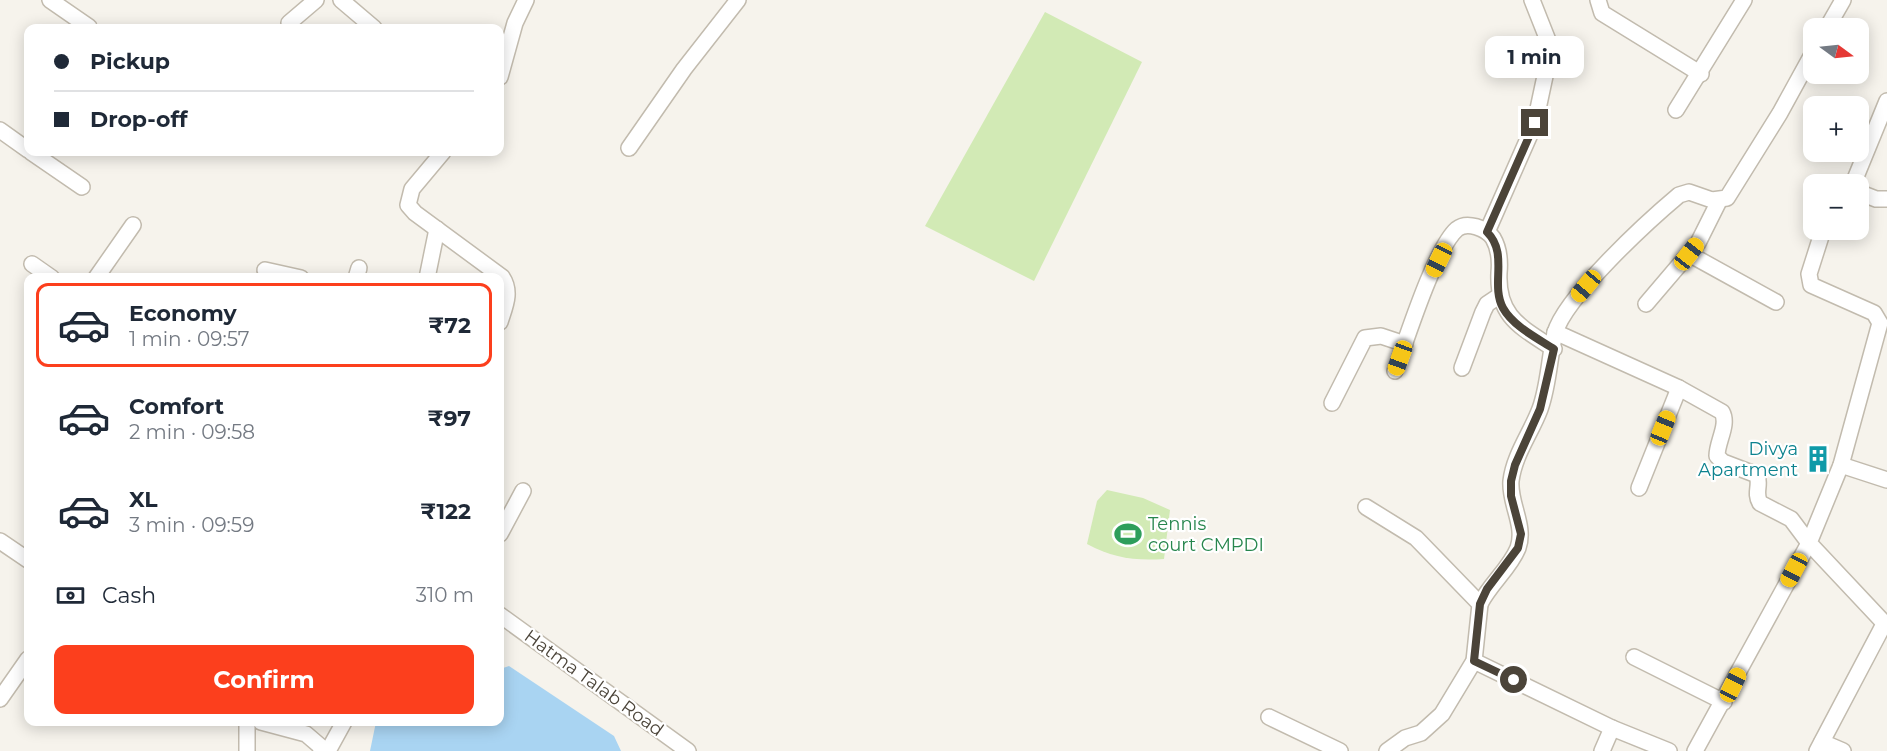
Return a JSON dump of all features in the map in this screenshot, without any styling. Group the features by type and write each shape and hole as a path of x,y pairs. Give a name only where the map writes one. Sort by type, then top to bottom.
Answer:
{"street":[{"path":"50,0 85,24"},
{"path":"289,23 315,0"},
{"path":"341,0 361,6 372,24"},
{"path":"504,63 515,23 526,0"},
{"path":"629,148 684,69 738,0"},
{"path":"1487,232 1535,123 1551,48 1532,0"},
{"path":"1598,0 1602,13 1701,74"},
{"path":"1676,110 1701,74 1744,0"},
{"path":"1833,18 1843,0"},
{"path":"1646,304 1689,254 1708,227 1719,201 1733,190 1803,70"},
{"path":"1857,174 1887,101"},
{"path":"0,130 24,147"},
{"path":"37,156 82,188"},
{"path":"440,156 409,196 408,205 415,213 497,273"},
{"path":"1388,751 1394,744 1431,726 1474,661 1480,604 1487,589 1518,548 1521,534 1511,496 1511,481 1515,465 1540,409 1554,349 1555,332 1576,297 1679,195 1689,192 1719,201"},
{"path":"1869,196 1887,199"},
{"path":"99,273 133,225"},
{"path":"1395,371 1427,286 1451,236 1458,228 1467,225 1487,232 1493,238 1497,250 1499,296 1503,307 1511,318 1554,349"},
{"path":"428,273 437,229"},
{"path":"1695,751 1724,702 1809,543 1841,465 1880,358 1878,318 1868,310 1815,288 1809,280 1820,240"},
{"path":"1689,254 1776,302"},
{"path":"32,264 45,273"},
{"path":"265,270 278,273"},
{"path":"504,280 508,285 508,297 504,310"},
{"path":"1462,368 1487,304 1499,296"},
{"path":"1555,332 1679,388 1722,412 1724,425 1717,446 1717,456 1723,462 1756,475 1759,481 1756,493 1760,503 1791,519 1809,543 1886,625 1820,747 1843,751"},
{"path":"1332,403 1365,338 1372,335 1382,336 1405,344"},
{"path":"1639,488 1679,388"},
{"path":"1841,465 1887,480"},
{"path":"504,526 523,490"},
{"path":"1366,507 1416,538 1480,604"},
{"path":"0,541 24,557"},
{"name":"Hatma Talab Road","path":"504,618 688,751"},
{"path":"1634,657 1724,702"},
{"path":"1474,661 1612,728 1669,751"},
{"path":"0,699 24,665"},
{"path":"1269,717 1340,751"},
{"path":"247,726 247,751"},
{"path":"276,726 306,734 320,746 321,751"},
{"path":"328,751 342,726"},
{"path":"1602,751 1612,728"}],"green space":[{"path":"1045,12 1142,62 1034,281 925,226"},
{"name":"Tennis court CMPDI","path":"1107,490 1143,498 1170,510 1164,559 1124,558 1087,544 1097,501"}],"water":[{"path":"509,666 614,736 621,751 370,751 375,726 504,726 504,668"}],"place":[{"name":"Divya Apartment","path":"1818,459"},
{"name":"Tennis court CMPDI","path":"1128,534"}],"route":[{"path":"1514,680 1474,661 1477,616 1487,589 1512,560 1518,548 1521,534 1511,496 1511,481 1515,465 1540,409 1554,349 1511,318 1503,307 1499,296 1500,265 1497,250 1493,238 1487,232 1535,123"}]}
